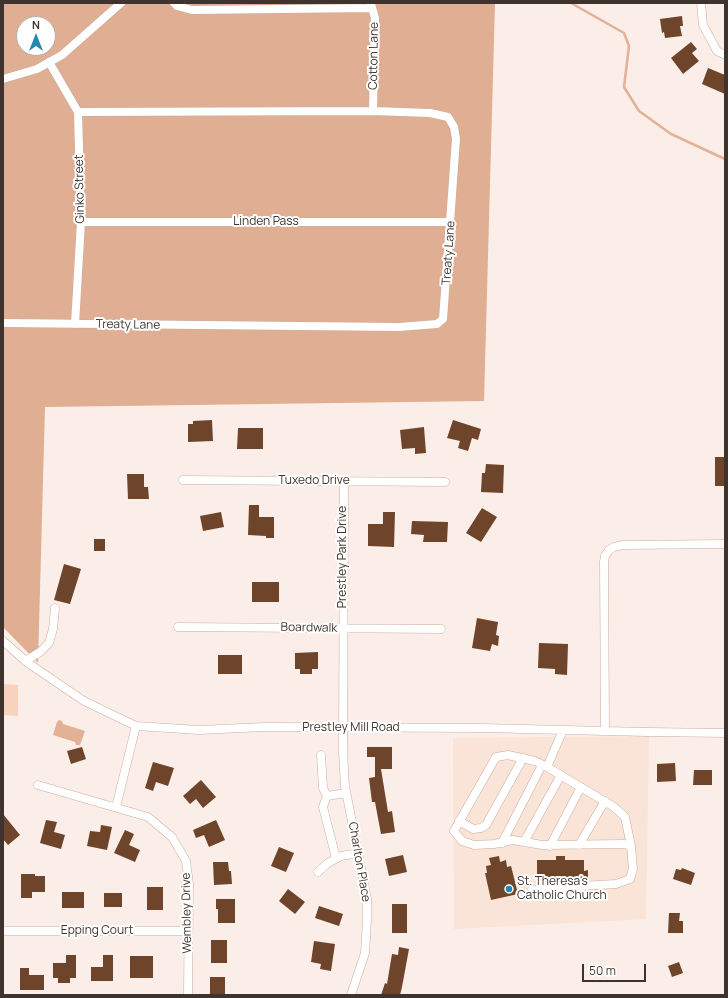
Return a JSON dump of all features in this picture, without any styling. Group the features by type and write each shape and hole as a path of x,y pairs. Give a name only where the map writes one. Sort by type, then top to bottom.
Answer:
{"street":[{"path":"3,79 37,69 62,55 121,3"},
{"path":"174,3 176,6 192,10 372,5"},
{"path":"701,3 703,25 717,51 725,55"},
{"name":"Cotton Lane","path":"372,5 375,18 373,110"},
{"name":"Ginko Street","path":"49,62 78,112 81,222 75,324"},
{"name":"Treaty Lane","path":"3,323 399,327 437,324 443,320 456,139 454,127 448,117 430,113 373,110 78,112"},
{"name":"Linden Pass","path":"81,222 451,222"},
{"name":"Tuxedo Drive","path":"183,480 445,482"},
{"name":"Prestley Park Drive","path":"342,728 344,481"},
{"path":"605,731 604,562 609,550 623,545 725,544"},
{"path":"26,661 40,652 49,643 53,629 55,608"},
{"name":"Boardwalk","path":"178,627 440,629"},
{"name":"Prestley Mill Road","path":"3,641 26,661 84,701 136,726 200,730 265,727 482,728 725,733"},
{"path":"116,807 136,726"},
{"name":"Charlton Place","path":"342,728 346,793 367,899 365,953 350,995"},
{"path":"502,842 545,766 563,730"},
{"path":"321,755 323,788 327,796 323,807 336,858"},
{"path":"532,890 616,884 630,879 633,869 631,846 625,817 605,801 535,761 508,755 496,757 454,831 462,841 474,845 513,840 550,846 624,844 631,846"},
{"path":"459,821 473,829 481,828 486,825 523,758"},
{"path":"524,842 561,775"},
{"name":"Wembley Drive","path":"38,785 148,817 172,837 186,861 189,884 188,995"},
{"path":"550,846 581,787"},
{"path":"327,796 346,793"},
{"path":"579,845 605,801"},
{"path":"318,872 336,858 358,853"},
{"name":"Epping Court","path":"6,931 188,931"}],"shaded area":[{"path":"3,3 495,3 484,401 45,407 38,663 3,627"},
{"path":"4,684 18,685 18,716 4,715"},
{"path":"59,720 62,721 63,724 85,731 80,745 76,745 75,742 53,735"},
{"path":"649,736 646,919 454,929 453,738"}],"building":[{"path":"682,16 683,26 680,26 682,36 665,38 664,32 662,33 660,19"},
{"path":"691,42 697,49 692,53 699,61 683,74 671,58"},
{"path":"708,68 725,75 725,94 702,84"},
{"path":"212,420 213,441 188,442 188,424 193,424 193,421"},
{"path":"453,420 481,429 478,440 472,438 468,451 458,448 460,441 447,438"},
{"path":"424,427 426,453 415,454 415,448 402,449 400,430"},
{"path":"238,428 263,428 263,449 237,449"},
{"path":"715,457 725,457 725,486 715,486"},
{"path":"486,464 504,465 503,493 481,492 482,473 485,473"},
{"path":"127,474 144,474 144,487 148,487 149,499 128,499"},
{"path":"249,505 259,505 259,517 274,517 274,538 248,535"},
{"path":"482,508 497,517 481,542 466,533"},
{"path":"221,512 224,527 203,531 200,516"},
{"path":"383,512 395,512 394,547 368,546 368,524 383,524"},
{"path":"412,521 448,522 447,542 423,542 424,535 411,534"},
{"path":"94,539 105,539 105,551 94,551"},
{"path":"64,564 81,569 70,604 54,600"},
{"path":"252,582 279,582 279,602 252,602"},
{"path":"477,618 498,622 496,635 499,636 498,646 492,644 490,651 472,648"},
{"path":"539,643 568,644 567,675 555,674 555,669 538,668"},
{"path":"318,652 318,669 312,669 312,674 300,674 300,669 295,669 295,653"},
{"path":"218,655 242,655 242,674 218,674"},
{"path":"82,747 86,759 71,764 67,751"},
{"path":"367,747 392,747 392,769 381,769 388,812 392,811 395,832 381,834 375,802 372,802 369,778 375,777 375,757 367,757"},
{"path":"153,762 174,768 168,786 156,782 153,791 145,788"},
{"path":"675,763 676,781 657,782 657,764"},
{"path":"694,770 712,770 712,785 693,785"},
{"path":"201,780 216,797 203,808 196,799 190,804 183,796"},
{"path":"3,814 20,835 8,845 3,839"},
{"path":"46,820 57,822 54,832 65,835 61,849 40,843"},
{"path":"216,820 225,840 209,847 204,835 196,838 193,830"},
{"path":"101,825 112,827 107,850 87,846 90,831 100,832"},
{"path":"125,830 134,834 129,845 140,850 135,862 114,853"},
{"path":"279,847 294,853 286,872 271,866"},
{"path":"403,855 407,872 389,876 385,859"},
{"path":"499,856 500,862 506,860 507,867 511,866 518,894 491,900 485,873 487,873 486,866 491,865 489,858"},
{"path":"556,856 565,856 565,860 584,860 584,871 588,870 588,880 537,881 537,860 556,860"},
{"path":"213,862 228,862 229,871 231,871 232,884 214,885"},
{"path":"682,868 695,873 691,885 673,879 676,869 681,870"},
{"path":"21,874 45,876 45,892 32,892 32,898 21,898"},
{"path":"147,887 163,887 163,910 147,910"},
{"path":"288,889 305,902 295,914 279,901"},
{"path":"62,892 84,892 84,908 62,908"},
{"path":"104,893 122,893 122,907 104,907"},
{"path":"216,899 235,899 235,923 218,923"},
{"path":"392,904 407,904 407,933 392,933"},
{"path":"319,906 343,914 339,926 315,918"},
{"path":"669,913 680,913 679,921 683,921 683,933 668,933"},
{"path":"211,940 227,940 227,963 211,963"},
{"path":"314,941 335,944 331,971 320,969 321,964 311,962"},
{"path":"399,947 409,949 400,995 381,995 385,983 387,984 392,954 398,955"},
{"path":"66,955 76,955 76,978 70,978 70,983 58,983 58,978 53,978 53,963 66,963"},
{"path":"103,955 113,955 113,981 91,981 91,967 103,967"},
{"path":"130,956 153,956 153,978 130,978"},
{"path":"679,962 683,973 672,977 668,966"},
{"path":"20,968 29,968 29,975 44,975 44,990 20,990"},
{"path":"210,977 225,977 225,995 210,995"}],"waterway":[{"path":"571,3 624,33 629,46 624,87 639,111 671,134 725,159"}],"place":[{"name":"St. Theresa's Catholic Church","path":"509,889"}]}
